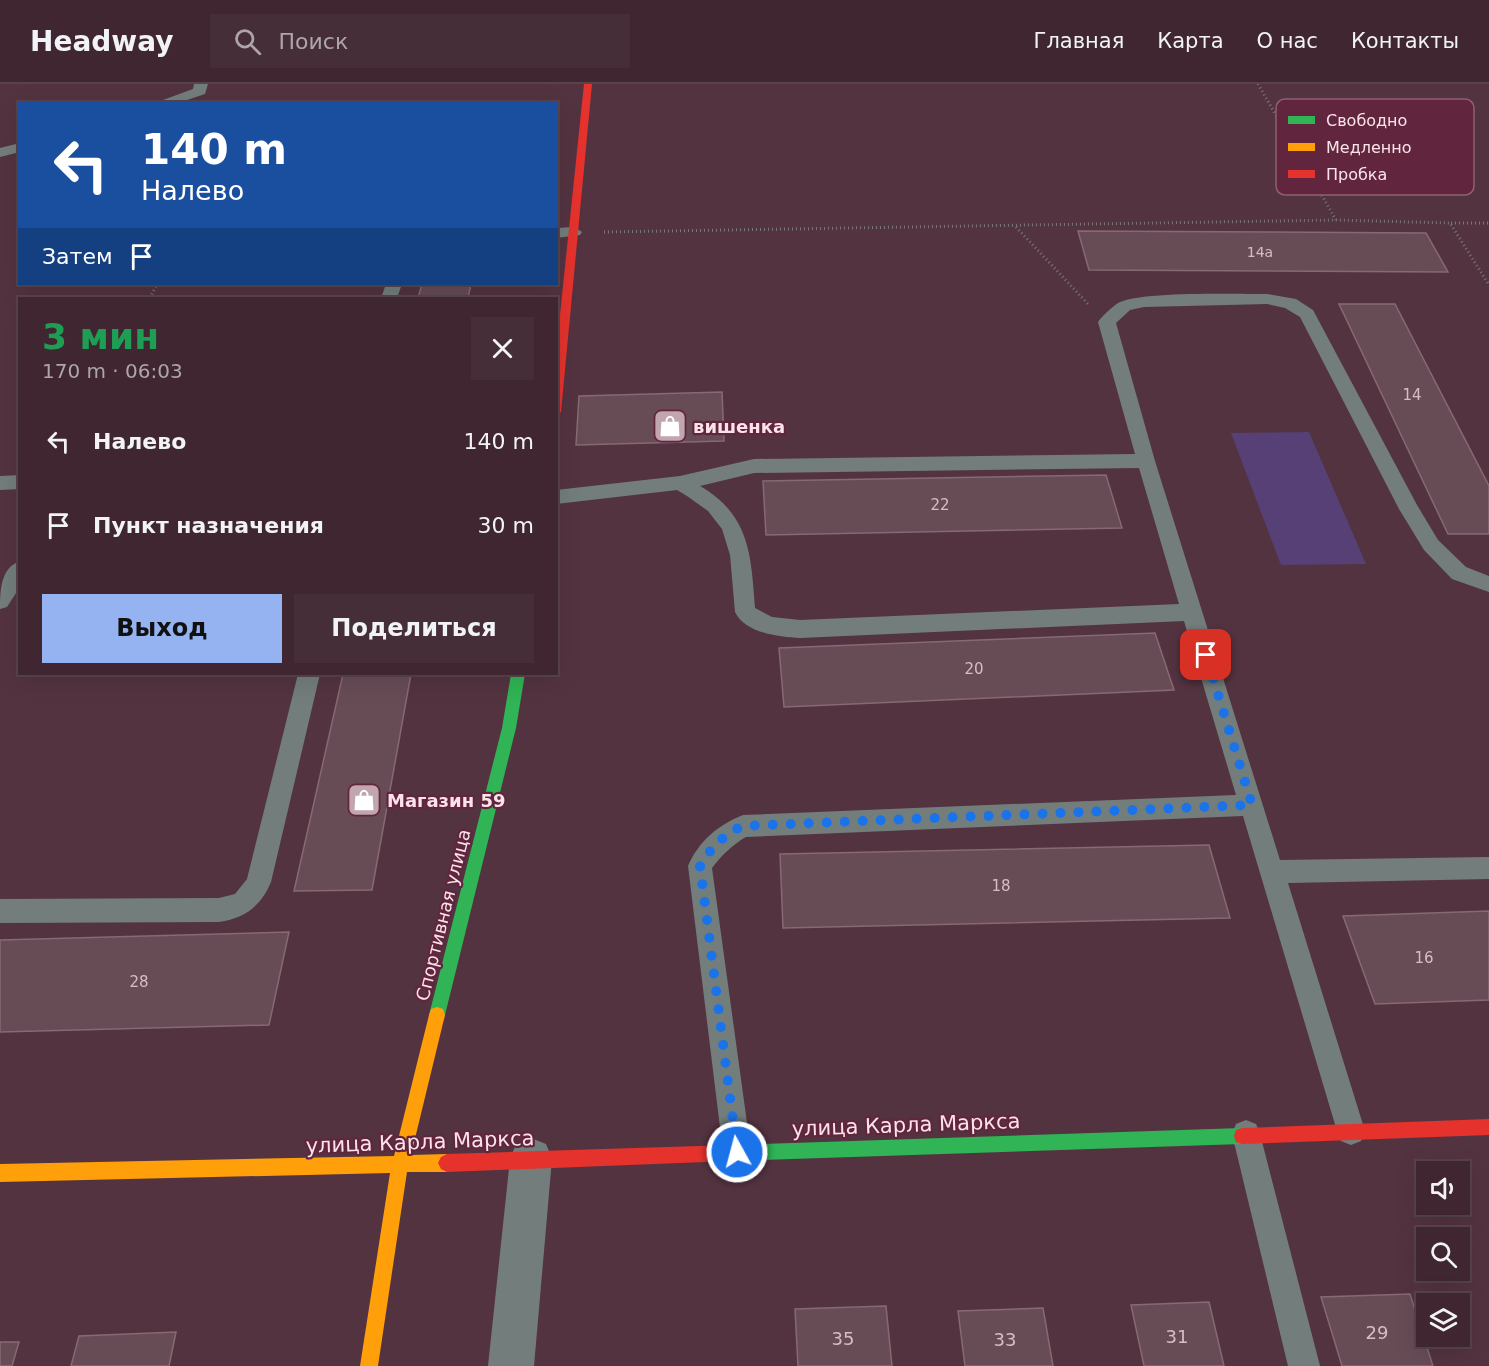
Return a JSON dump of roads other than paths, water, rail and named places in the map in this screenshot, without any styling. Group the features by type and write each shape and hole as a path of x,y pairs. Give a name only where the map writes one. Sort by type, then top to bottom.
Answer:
{"street":[{"path":"558,392 588,84"},
{"name":"Спортивная улица","path":"369,1366 400,1165 509,728 518,675"},
{"name":"улица Карла Маркса","path":"0,1173 400,1165 1489,1127"},
{"path":"511,1366 531,1159"}],"lane":[{"path":"165,102 200,91 201,84"},
{"path":"0,153 18,148"},
{"path":"558,233 574,232"},
{"path":"1351,1131 1146,461 1107,322 1125,306 1144,302 1267,299 1290,303 1307,314 1431,546 1459,573 1489,584"},
{"path":"558,497 680,483 754,466 1146,461"},
{"path":"0,483 18,482"},
{"path":"680,483 717,507 730,525 738,554 745,612 769,627 800,628 1193,612"},
{"path":"0,601 18,572"},
{"path":"0,911 219,910 231,909 245,903 259,882 309,675"},
{"path":"737,1152 700,866 716,843 727,834 742,826 1252,805"},
{"path":"1272,872 1489,868"},
{"path":"1246,1134 1304,1366"}],"place":[{"name":"вишенка","path":"670,426"},
{"name":"Магазин 59","path":"364,800"}]}
